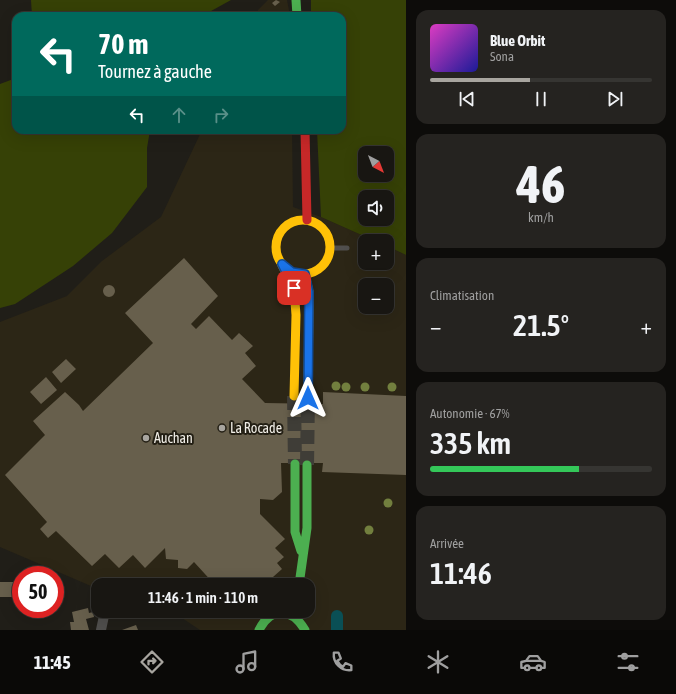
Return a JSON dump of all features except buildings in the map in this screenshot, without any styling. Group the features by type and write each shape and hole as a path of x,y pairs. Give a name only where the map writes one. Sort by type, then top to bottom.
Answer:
{"main road":[{"path":"296,0 298,12"},
{"path":"305,134 308,220"},
{"path":"282,264 292,272 305,274 317,270 326,261 330,248 328,236 319,225 308,220 296,221 286,226 279,234 276,244 277,255 294,288 296,316 294,396"},
{"path":"305,274 309,292 308,398"},
{"path":"295,464 295,532 302,555"},
{"path":"299,578 307,528 307,464"},
{"path":"259,630 264,620 267,618"},
{"path":"299,618 305,630"}],"street":[{"path":"100,630 103,618"}],"lane":[{"path":"330,248 347,248"}],"shaded area":[{"path":"268,0 287,0 289,12 257,12"},
{"path":"200,134 292,134 293,207 321,217 359,234 358,234 358,270 394,270 394,249 406,255 406,630 200,630 182,618 315,618 315,578 91,578 91,586 64,574 64,566 44,566 0,547 0,322 67,296 102,261 161,217"}],"green space":[{"path":"31,0 231,0 209,12 32,12"},
{"path":"311,0 406,0 406,255 394,249 394,234 359,234 321,217 317,134 346,134 346,12 311,12"},
{"path":"12,80 12,134 149,134 147,148 147,187 112,233 73,266 15,304 0,308 0,84"}],"waterway":[{"path":"337,616 337,630"}],"tunnel":[{"path":"294,396 295,464"},
{"path":"307,465 308,398"}],"traffic: fast":[{"path":"296,0 297,12"},
{"path":"295,464 295,532 301,551"},
{"path":"300,578 307,528 307,465"},
{"path":"259,630 269,617 282,613 294,617 305,630"}],"traffic: slow":[{"path":"303,220 313,222 322,228 328,237 330,247 328,257 322,266 313,272 303,274 293,272 284,266 278,257 276,247 278,237 284,228 293,222 303,220"},
{"path":"282,265 294,289 296,315 294,396"},
{"path":"305,274 309,292 308,398"}],"traffic: jam":[{"path":"305,134 307,220"}],"place":[{"name":"La Rocade","path":"222,428"},
{"name":"Auchan","path":"146,438"}],"route":[{"path":"294,288 282,264 292,272 305,274 309,292 308,398"}]}
